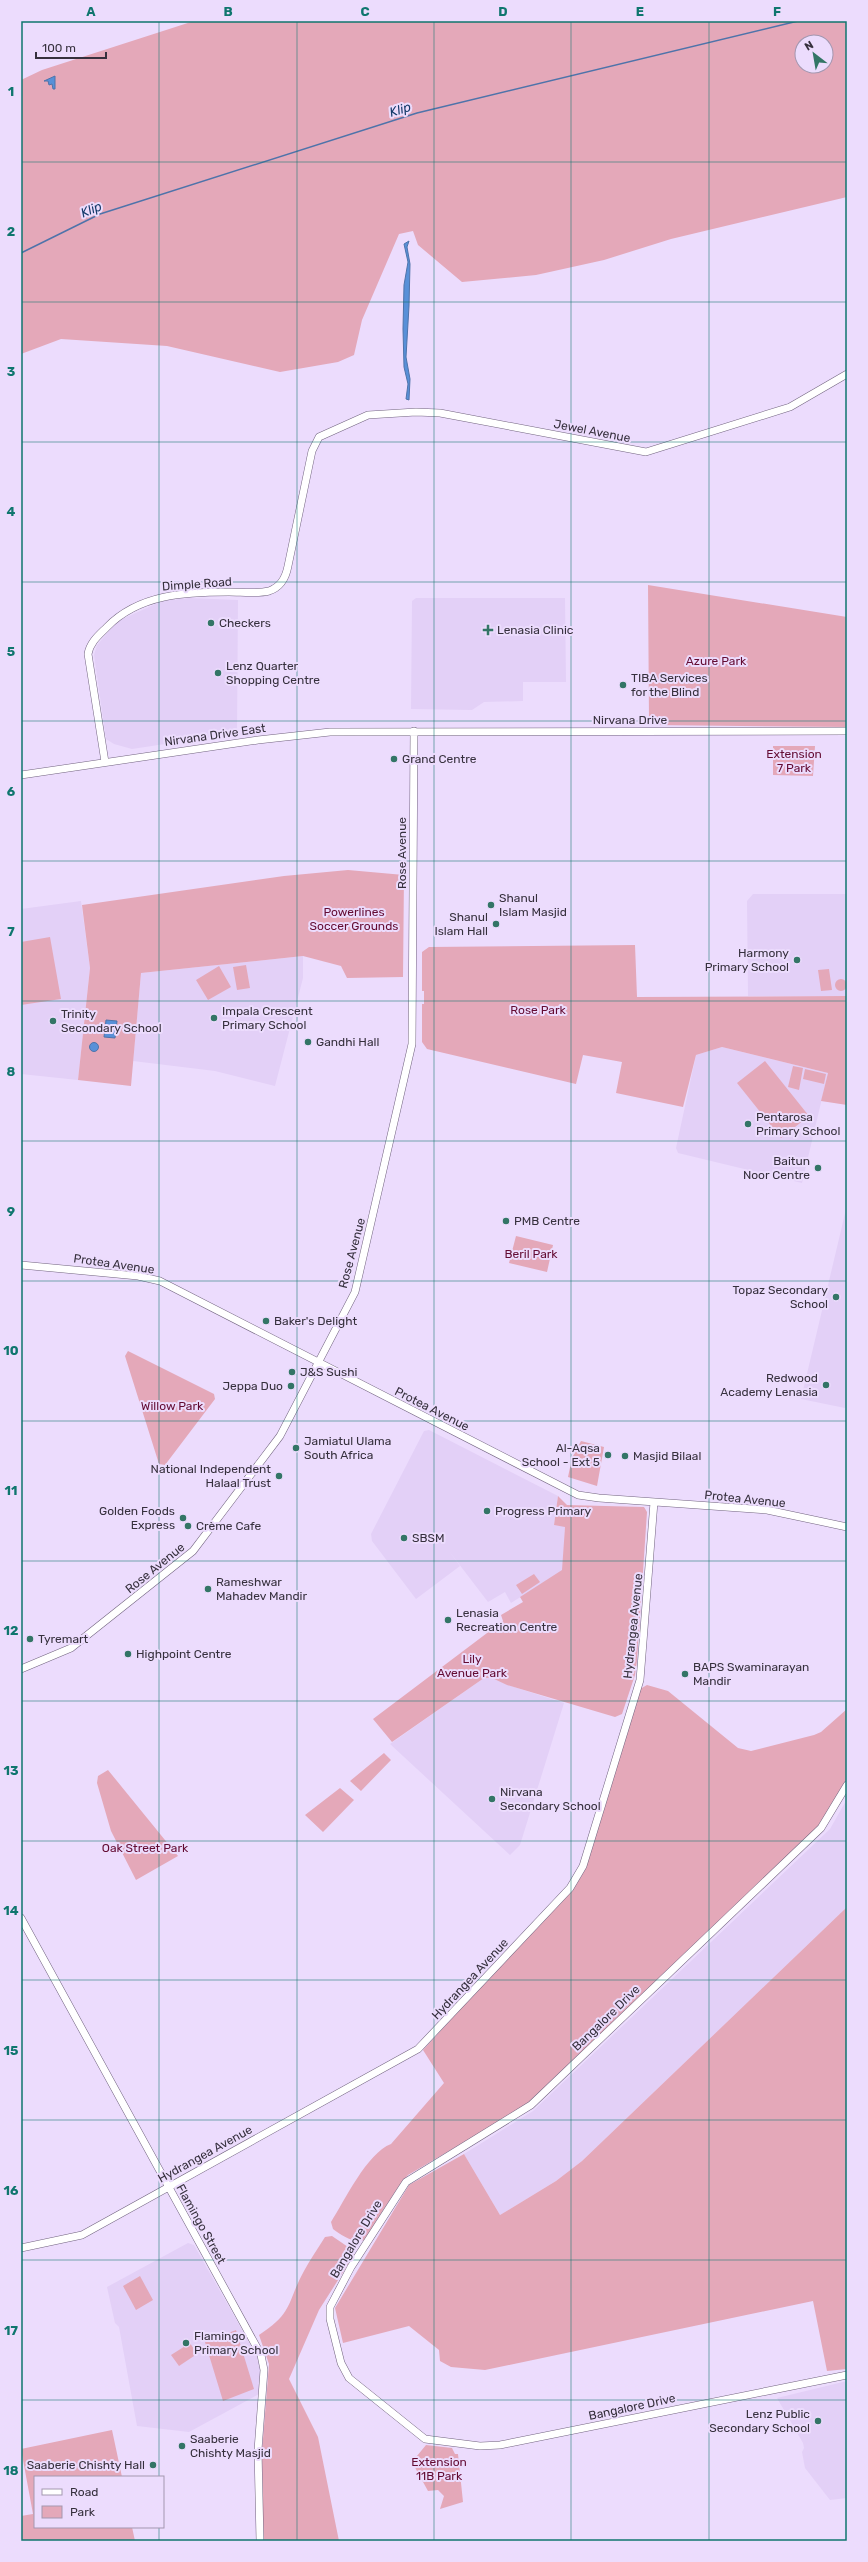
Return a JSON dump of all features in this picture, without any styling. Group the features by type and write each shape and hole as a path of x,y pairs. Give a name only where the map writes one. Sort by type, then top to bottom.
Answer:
{"street":[{"name":"Jewel Avenue","path":"323,434 374,414 434,412 646,452 790,407 847,374"},
{"name":"Dimple Road","path":"104,762 88,656 91,645 120,616 157,598 207,592 261,592 279,586 286,575 312,451 317,440 323,434"},
{"name":"Nirvana Drive East","path":"21,775 301,734 414,731"},
{"name":"Nirvana Drive","path":"414,731 847,731"},
{"name":"Rose Avenue","path":"21,1669 71,1648 193,1551 275,1444 318,1363 357,1284 411,1052 414,731"},
{"name":"Protea Avenue","path":"21,1264 156,1280 574,1493 589,1497 767,1510 847,1527"},
{"name":"Hydrangea Avenue","path":"21,2248 82,2235 418,2049 576,1880 583,1866 640,1680 654,1502"},
{"name":"Bangalore Drive","path":"847,1785 821,1828 531,2105 406,2182 351,2267 332,2303 329,2315 341,2363 349,2378 426,2438 480,2446 500,2445 847,2375"},
{"name":"Flamingo Street","path":"21,1918 169,2187 263,2362 258,2450 260,2541"}],"shaded area":[{"path":"189,598 238,600 237,733 132,749 114,744 106,739 94,655 97,645 118,621 162,601"},
{"name":"Lenasia Clinic","path":"416,598 565,598 566,682 523,682 523,701 484,702 472,710 411,709 412,601"},
{"name":"Harmony Primary School","path":"753,894 847,894 847,996 748,996 747,901"},
{"name":"Trinity Secondary School","path":"81,901 90,968 78,1080 21,1074 21,909"},
{"name":"Impala Crescent Primary School","path":"303,956 303,978 275,1086 215,1071 133,1061 141,973"},
{"name":"Pentarosa Primary School","path":"722,1047 828,1073 802,1183 678,1153 676,1148 696,1055"},
{"name":"Topaz Secondary School","path":"847,1205 847,1406 845,1408 801,1399"},
{"name":"Progress Primary","path":"429,1430 558,1496 554,1525 565,1526 563,1570 511,1603 505,1592 488,1602 449,1551 460,1566 416,1599 372,1541 371,1534 424,1431"},
{"name":"Nirvana Secondary School","path":"484,1678 492,1678 508,1685 564,1703 520,1845 510,1855 390,1744"},
{"path":"847,1799 847,1907 582,2161 556,2181 500,2215 464,2154 533,2111 830,1829"},
{"name":"Flamingo Primary School","path":"188,2243 194,2245 259,2360 261,2368 259,2394 189,2432 137,2426 119,2327 115,2323 107,2287"},
{"name":"Lenz Public Secondary School","path":"847,2381 847,2498 830,2500 805,2468 802,2452 804,2448 803,2443 777,2398"}],"green space":[{"path":"194,21 847,21 847,197 671,239 604,260 536,275 462,282 418,245 413,231 399,234 362,320 354,355 338,362 280,372 167,346 61,339 21,354 21,80 42,70"},
{"name":"Azure Park","path":"648,585 847,617 847,727 652,725 649,721"},
{"name":"Extension 7 Park","path":"773,746 815,746 813,776 773,775"},
{"name":"Powerlines Soccer Grounds","path":"348,870 404,875 403,977 347,978 341,966 303,956 141,973 131,1086 78,1080 90,968 82,905 284,876"},
{"path":"50,937 61,999 21,1005 21,942"},
{"name":"Rose Park","path":"635,945 637,997 847,996 847,1105 821,1101 828,1073 722,1047 696,1055 683,1107 616,1093 622,1062 583,1055 576,1084 427,1049 422,1042 422,1004 424,1004 424,991 422,991 422,952 429,947"},
{"path":"246,965 250,988 237,990 233,967"},
{"path":"219,966 231,987 208,1000 196,980"},
{"path":"829,969 832,990 821,991 818,970"},
{"path":"839,979 843,979 847,985 843,991 839,991 835,987 835,983"},
{"path":"765,1061 809,1116 781,1138 737,1083"},
{"path":"793,1066 803,1068 799,1090 788,1087"},
{"path":"805,1069 826,1074 824,1084 803,1079"},
{"name":"Beril Park","path":"516,1236 553,1245 547,1272 509,1263"},
{"name":"Willow Park","path":"128,1351 214,1394 215,1399 165,1465 159,1464 125,1356"},
{"path":"581,1441 604,1447 597,1486 568,1477 572,1458"},
{"name":"Lily Avenue Park","path":"558,1496 567,1505 644,1507 647,1512 637,1661 635,1675 622,1714 615,1717 507,1685 492,1678 484,1678 392,1742 373,1719 503,1621 501,1615 523,1602 520,1597 562,1570 565,1527 554,1525"},
{"path":"534,1574 540,1582 522,1594 516,1585"},
{"path":"647,1685 668,1691 738,1748 751,1751 821,1732 847,1709 847,1780 824,1820 815,1830 524,2107 408,2175 399,2186 364,2240 356,2241 344,2236 333,2229 331,2222 357,2178 373,2157 382,2149 391,2144 444,2083 423,2050 581,1877 640,1689"},
{"path":"384,1753 391,1760 361,1791 350,1781"},
{"name":"Oak Street Park","path":"108,1770 178,1856 136,1880 111,1831 97,1783 98,1776"},
{"path":"340,1788 354,1800 323,1832 305,1815"},
{"path":"847,1907 847,2369 827,2371 813,2301 485,2370 451,2367 440,2361 439,2350 409,2326 343,2343 335,2308 409,2185 464,2154 500,2215 556,2181 582,2161"},
{"path":"332,2236 351,2249 354,2255 319,2310 289,2379 318,2437 339,2541 263,2541 262,2451 269,2364 259,2335 278,2320 284,2313 311,2258 325,2237"},
{"path":"140,2276 153,2300 136,2310 123,2286"},
{"path":"236,2330 254,2389 223,2401 205,2342"},
{"path":"190,2343 197,2354 179,2366 171,2355"},
{"path":"112,2430 122,2476 34,2476 34,2528 132,2528 135,2541 21,2541 21,2516 33,2514 21,2449"},
{"name":"Extension 11B Park","path":"426,2445 452,2448 455,2454 458,2454 463,2502 440,2509 444,2496 438,2490 428,2491 412,2462"}],"water":[{"path":"55,76 55,89 53,89 52,84 49,85 48,81 44,81"},
{"path":"409,241 407,247 410,264 406,357 410,379 409,400 406,399 408,384 404,367 403,329 404,285 408,262 404,244"},
{"path":"106,1020 117,1021 115,1038 104,1037"},
{"path":"94,1042 99,1047 94,1052 89,1047"}],"waterway":[{"name":"Klip","path":"21,253 100,214 417,113 798,21"}],"place":[{"name":"Checkers","path":"211,623"},
{"name":"Lenasia Clinic","path":"488,630"},
{"name":"Lenz Quarter Shopping Centre","path":"218,673"},
{"name":"TIBA Services for the Blind","path":"623,685"},
{"name":"Grand Centre","path":"394,759"},
{"name":"Shanul Islam Masjid","path":"491,905"},
{"name":"Shanul Islam Hall","path":"496,924"},
{"name":"Harmony Primary School","path":"797,960"},
{"name":"Impala Crescent Primary School","path":"214,1018"},
{"name":"Trinity Secondary School","path":"53,1021"},
{"name":"Gandhi Hall","path":"308,1042"},
{"name":"Pentarosa Primary School","path":"748,1124"},
{"name":"Baitun Noor Centre","path":"818,1168"},
{"name":"PMB Centre","path":"506,1221"},
{"name":"Topaz Secondary School","path":"836,1297"},
{"name":"Baker's Delight","path":"266,1321"},
{"name":"J&S Sushi","path":"292,1372"},
{"name":"Redwood Academy Lenasia","path":"826,1385"},
{"name":"Jeppa Duo","path":"291,1386"},
{"name":"Jamiatul Ulama South Africa","path":"296,1448"},
{"name":"Al-Aqsa School - Ext 5","path":"608,1455"},
{"name":"Masjid Bilaal","path":"625,1456"},
{"name":"National Independent Halaal Trust","path":"279,1476"},
{"name":"Progress Primary","path":"487,1511"},
{"name":"Golden Foods Express","path":"183,1518"},
{"name":"Crème Cafe","path":"188,1526"},
{"name":"SBSM","path":"404,1538"},
{"name":"Rameshwar Mahadev Mandir","path":"208,1589"},
{"name":"Lenasia Recreation Centre","path":"448,1620"},
{"name":"Tyremart","path":"30,1639"},
{"name":"Highpoint Centre","path":"128,1654"},
{"name":"BAPS Swaminarayan Mandir","path":"685,1674"},
{"name":"Nirvana Secondary School","path":"492,1799"},
{"name":"Flamingo Primary School","path":"186,2343"},
{"name":"Lenz Public Secondary School","path":"818,2421"},
{"name":"Saaberie Chishty Masjid","path":"182,2446"},
{"name":"Saaberie Chishty Hall","path":"153,2465"}]}
